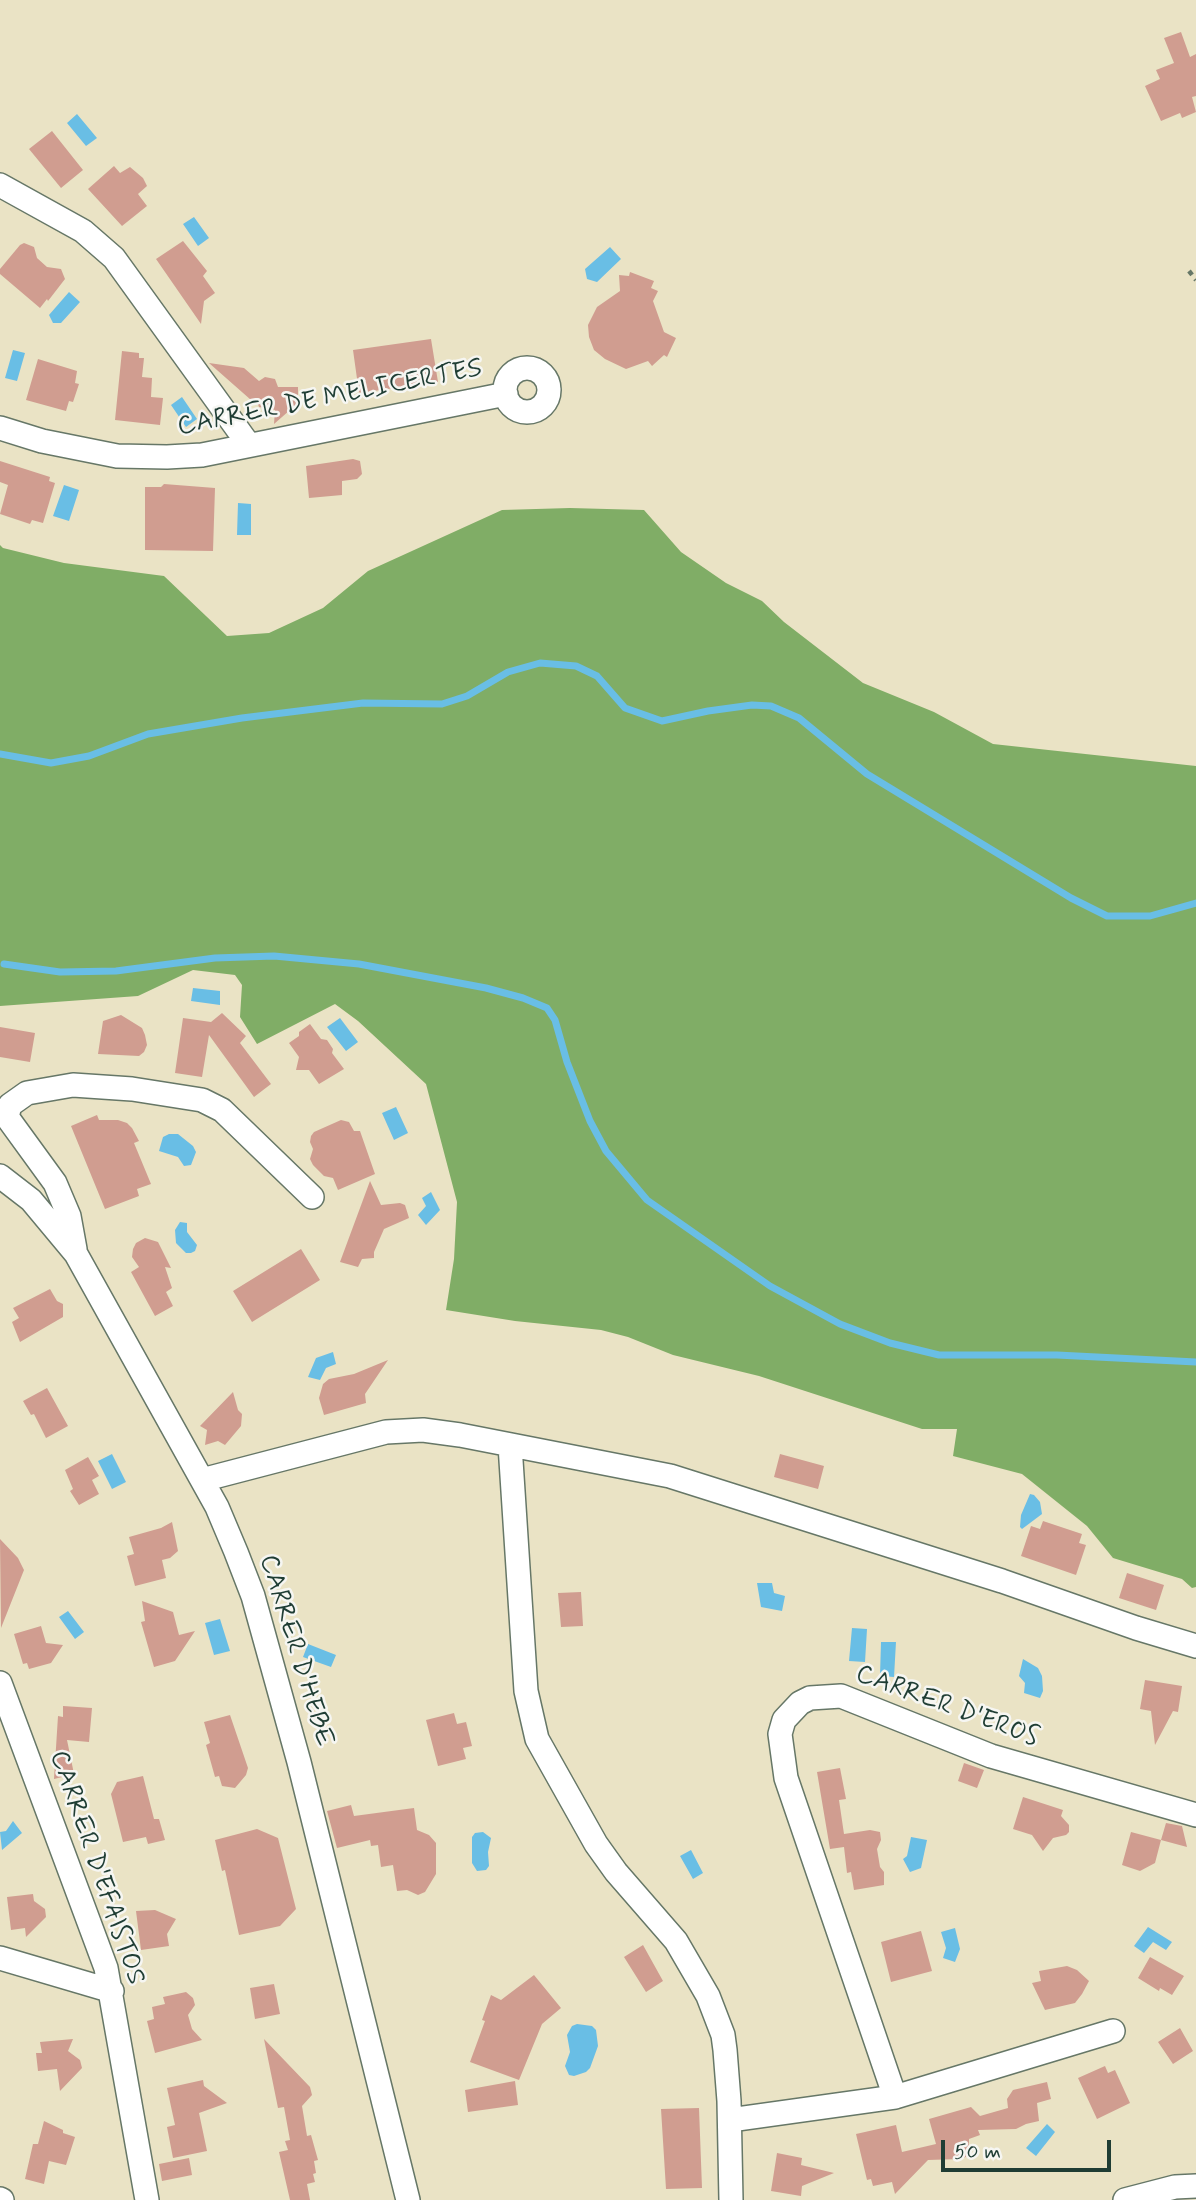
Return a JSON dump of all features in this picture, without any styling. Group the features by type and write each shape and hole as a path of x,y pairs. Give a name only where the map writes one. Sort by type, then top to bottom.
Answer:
{"street":[{"path":"0,186 83,231 114,258 250,445"},
{"name":"CARRER DE MELICERTES","path":"0,428 42,442 117,456 202,455 506,394"},
{"path":"76,1254 69,1216 55,1183 4,1113 27,1093 61,1086 120,1088 202,1100 222,1110 312,1197"},
{"name":"CARRER D'HEBE","path":"0,1176 31,1200 76,1254 202,1480 236,1552 253,1597 299,1762 408,2200"},
{"path":"202,1480 386,1432 437,1431 670,1476 1002,1581 1196,1646"},
{"path":"510,1445 526,1691 537,1739 596,1844 616,1872 676,1941 708,1996 724,2042 730,2120 731,2200"},
{"name":"CARRER D'EFAISTOS","path":"0,1683 106,1968 147,2200"},
{"name":"CARRER D'EROS","path":"895,2097 786,1778 780,1734 784,1720 790,1712 810,1698 841,1696 973,1750 1196,1815"},
{"path":"0,1958 112,1991"},
{"path":"730,2120 895,2097 1113,2031"},
{"path":"1125,2200 1175,2187 1196,2186"}],"path":[{"path":"1189,271 1196,280"}],"green space":[{"path":"502,510 644,510 681,552 726,583 762,601 784,622 863,683 934,712 993,744 1196,766 1196,1587 1192,1588 1182,1579 1113,1558 1087,1526 1022,1474 953,1456 957,1429 922,1429 759,1376 673,1355 628,1337 601,1330 446,1310 454,1259 457,1202 426,1084 358,1021 335,1004 257,1044 240,1017 242,985 235,975 193,970 138,996 0,1006 0,545 64,563 164,576 227,636 269,633 323,608 368,571"}],"water":[{"path":"77,114 97,138 86,146 67,123"},
{"path":"194,217 209,238 198,246 183,224"},
{"path":"610,247 621,259 597,282 587,279 585,269"},
{"path":"69,292 80,302 61,323 53,323 49,315"},
{"path":"13,350 25,353 17,381 5,378"},
{"path":"182,397 197,419 186,427 171,405"},
{"path":"64,485 79,490 69,521 53,516"},
{"path":"238,503 251,504 251,535 237,535"},
{"path":"193,988 220,991 220,1005 191,1001"},
{"path":"340,1018 358,1042 346,1051 327,1027"},
{"path":"396,1107 408,1133 394,1140 382,1113"},
{"path":"178,1134 193,1146 196,1152 191,1165 184,1166 178,1157 159,1151 163,1137"},
{"path":"431,1192 440,1210 426,1225 418,1215 426,1206 422,1198"},
{"path":"180,1222 187,1223 187,1232 197,1245 191,1253 186,1253 176,1243 175,1230"},
{"path":"333,1352 336,1364 326,1368 320,1380 308,1377 316,1358"},
{"path":"112,1454 126,1482 112,1489 98,1461"},
{"path":"1030,1494 1040,1502 1042,1514 1022,1529 1021,1515"},
{"path":"757,1583 772,1583 774,1593 785,1596 782,1611 761,1607"},
{"path":"68,1611 84,1632 75,1639 59,1617"},
{"path":"220,1619 230,1651 214,1655 205,1623"},
{"path":"852,1628 867,1629 865,1662 849,1661"},
{"path":"881,1642 896,1642 894,1677 880,1676"},
{"path":"308,1644 336,1655 331,1667 303,1657"},
{"path":"1023,1659 1038,1668 1042,1676 1043,1691 1040,1698 1024,1693 1025,1683 1019,1676"},
{"path":"13,1821 22,1833 2,1850 0,1832 6,1831"},
{"path":"483,1832 491,1838 489,1866 486,1870 477,1871 472,1863 472,1837 475,1833"},
{"path":"911,1837 927,1840 921,1868 910,1872 903,1859 907,1856"},
{"path":"691,1850 703,1873 693,1879 680,1856"},
{"path":"1148,1927 1172,1942 1166,1950 1153,1942 1144,1953 1134,1946"},
{"path":"955,1928 960,1949 955,1962 943,1958 946,1948 941,1932"},
{"path":"572,2026 592,2026 596,2030 598,2046 590,2068 574,2076 569,2075 565,2066 570,2052 567,2035"},
{"path":"1047,2124 1055,2132 1036,2156 1026,2148"}],"building":[{"path":"1181,32 1190,57 1196,54 1196,96 1192,97 1196,112 1182,118 1180,113 1161,121 1145,86 1160,79 1156,70 1174,63 1164,38"},
{"path":"52,131 83,170 61,188 29,149"},
{"path":"114,166 120,173 130,167 143,178 147,186 138,194 147,206 122,226 88,189"},
{"path":"183,241 207,271 203,276 215,293 204,301 201,324 156,259"},
{"path":"24,243 34,247 37,258 47,267 61,269 65,279 40,308 0,274 0,269"},
{"path":"630,272 654,281 651,288 658,291 653,301 664,332 676,338 667,357 664,355 652,366 648,361 626,369 605,359 594,350 588,325 597,307 620,291 619,275 629,276"},
{"path":"431,339 438,382 359,393 353,350"},
{"path":"122,351 139,353 139,358 144,358 142,377 152,378 151,397 163,398 160,425 115,420"},
{"path":"38,359 77,371 75,383 79,384 73,402 69,401 66,411 26,400"},
{"path":"209,363 244,368 259,381 265,377 275,379 278,387 298,387 298,403 274,424 275,410 259,407 257,402 251,400"},
{"path":"353,459 360,461 362,474 357,479 342,481 342,495 309,498 306,466"},
{"path":"0,461 50,477 49,481 55,483 43,523 32,520 30,524 0,514 8,485 0,482"},
{"path":"164,484 215,488 213,551 145,550 145,487 161,487"},
{"path":"222,1013 246,1036 240,1043 271,1084 254,1097 209,1035 202,1077 175,1073 183,1018 211,1022"},
{"path":"121,1015 142,1028 147,1045 144,1052 139,1056 98,1054 103,1021"},
{"path":"310,1024 321,1039 327,1040 333,1049 332,1053 344,1069 319,1084 309,1070 296,1070 299,1057 289,1043"},
{"path":"0,1027 35,1033 30,1062 0,1057"},
{"path":"97,1115 99,1120 118,1120 132,1128 139,1141 134,1143 151,1184 137,1189 139,1196 105,1209 71,1126"},
{"path":"341,1120 349,1122 354,1131 360,1131 375,1174 338,1190 333,1178 324,1176 313,1165 310,1159 313,1149 310,1142 314,1132"},
{"path":"370,1181 381,1205 405,1205 409,1218 384,1229 374,1258 362,1259 358,1267 340,1262"},
{"path":"145,1238 158,1242 171,1268 165,1267 172,1288 166,1292 173,1306 155,1316 131,1272 139,1267 132,1257 133,1249 136,1243"},
{"path":"301,1249 320,1280 252,1322 233,1291"},
{"path":"50,1289 57,1301 63,1304 63,1317 20,1342 12,1322 19,1318 13,1308"},
{"path":"388,1360 365,1394 366,1403 324,1415 319,1398 323,1384 329,1379 354,1374"},
{"path":"47,1388 68,1426 46,1438 34,1414 31,1415 23,1401"},
{"path":"233,1392 238,1410 242,1414 241,1426 225,1445 218,1441 205,1445 207,1430 200,1426"},
{"path":"780,1454 824,1466 818,1489 774,1477"},
{"path":"88,1457 99,1476 92,1480 99,1494 79,1505 70,1491 73,1489 65,1470"},
{"path":"1043,1521 1082,1534 1079,1543 1086,1545 1076,1575 1021,1556 1031,1526 1040,1529"},
{"path":"172,1522 178,1551 170,1558 162,1560 166,1578 135,1586 127,1556 134,1554 129,1537"},
{"path":"0,1539 18,1558 24,1570 1,1628"},
{"path":"1127,1573 1164,1585 1156,1610 1119,1598"},
{"path":"581,1592 583,1626 561,1627 558,1593"},
{"path":"142,1601 173,1612 179,1635 195,1631 175,1661 154,1667 141,1622 145,1621"},
{"path":"41,1626 46,1643 63,1645 51,1663 29,1669 27,1663 23,1664 14,1634"},
{"path":"1145,1680 1182,1686 1178,1712 1173,1711 1155,1745 1151,1711 1140,1709"},
{"path":"63,1706 92,1708 89,1742 67,1740 74,1774 54,1779 58,1716 63,1717"},
{"path":"454,1713 457,1724 466,1722 472,1746 463,1748 466,1759 438,1766 426,1720"},
{"path":"230,1715 248,1768 246,1775 235,1788 222,1786 219,1776 215,1777 206,1745 210,1743 204,1722"},
{"path":"964,1763 984,1770 977,1788 958,1781"},
{"path":"840,1768 846,1799 839,1800 844,1834 870,1830 880,1832 881,1840 877,1849 880,1867 884,1872 884,1885 854,1890 851,1872 847,1873 844,1847 830,1849 817,1772"},
{"path":"143,1776 154,1819 159,1819 165,1840 148,1844 146,1837 123,1842 111,1794 117,1782"},
{"path":"1023,1797 1063,1810 1061,1816 1069,1825 1069,1832 1053,1838 1043,1851 1032,1835 1013,1829"},
{"path":"351,1805 354,1816 414,1808 417,1830 429,1835 436,1843 436,1874 425,1892 418,1895 407,1890 397,1891 393,1865 381,1867 378,1845 371,1846 370,1840 337,1848 327,1811"},
{"path":"1166,1823 1182,1826 1187,1847 1161,1840"},
{"path":"257,1829 278,1838 296,1909 280,1926 239,1935 225,1870 222,1871 215,1840"},
{"path":"1131,1832 1161,1840 1155,1863 1140,1871 1122,1865"},
{"path":"33,1894 34,1901 45,1909 46,1917 26,1937 25,1928 11,1930 7,1897"},
{"path":"155,1910 176,1919 167,1934 169,1946 141,1950 136,1911"},
{"path":"921,1931 932,1971 891,1982 881,1942"},
{"path":"643,1945 663,1981 646,1992 624,1957"},
{"path":"1150,1957 1184,1976 1172,1995 1160,1988 1159,1991 1138,1978"},
{"path":"1067,1966 1077,1970 1089,1981 1075,2003 1045,2010 1032,1983 1041,1981 1039,1971"},
{"path":"534,1975 561,2008 542,2024 519,2080 470,2062 491,1995 501,2000"},
{"path":"274,1984 280,2014 255,2019 250,1988"},
{"path":"186,1992 193,1998 195,2005 188,2015 192,2029 202,2040 155,2053 147,2021 154,2019 152,2007 165,2004 163,1997"},
{"path":"1180,2028 1193,2051 1173,2064 1158,2042"},
{"path":"73,2039 68,2051 80,2060 82,2068 60,2091 57,2069 38,2071 36,2053 42,2053 40,2042"},
{"path":"264,2039 310,2087 312,2095 302,2106 307,2136 311,2135 318,2160 314,2161 315,2182 307,2184 310,2200 290,2200 279,2152 288,2150 285,2141 290,2140 284,2107 278,2108"},
{"path":"1105,2066 1108,2073 1115,2070 1130,2103 1097,2119 1078,2078"},
{"path":"203,2080 204,2086 227,2103 199,2113 207,2151 173,2158 167,2127 175,2125 167,2088"},
{"path":"515,2081 518,2105 468,2112 465,2090"},
{"path":"1047,2082 1051,2099 1037,2103 1039,2121 1016,2129 978,2130 980,2135 969,2139 966,2157 928,2160 895,2194 892,2182 873,2186 871,2179 867,2180 856,2134 896,2125 902,2152 936,2144 929,2119 971,2107 980,2116 1008,2108 1007,2099 1013,2090"},
{"path":"699,2108 702,2188 666,2189 661,2109"},
{"path":"44,2121 75,2137 66,2165 49,2161 44,2184 25,2179 33,2144 38,2144"},
{"path":"777,2153 802,2158 801,2165 834,2173 802,2186 801,2196 771,2191"},
{"path":"189,2158 192,2175 162,2181 159,2164"}],"waterway":[{"path":"0,754 51,763 89,756 148,734 242,718 363,703 442,704 467,696 508,672 540,663 576,666 597,676 625,708 662,721 752,705 771,706 799,718 867,774 1071,898 1107,916 1150,916 1196,903"},
{"path":"4,964 60,972 116,971 215,958 274,956 359,964 486,988 523,998 547,1008 555,1020 567,1062 590,1121 606,1151 647,1200 770,1286 840,1324 890,1343 939,1355 1057,1355 1196,1362"}]}
